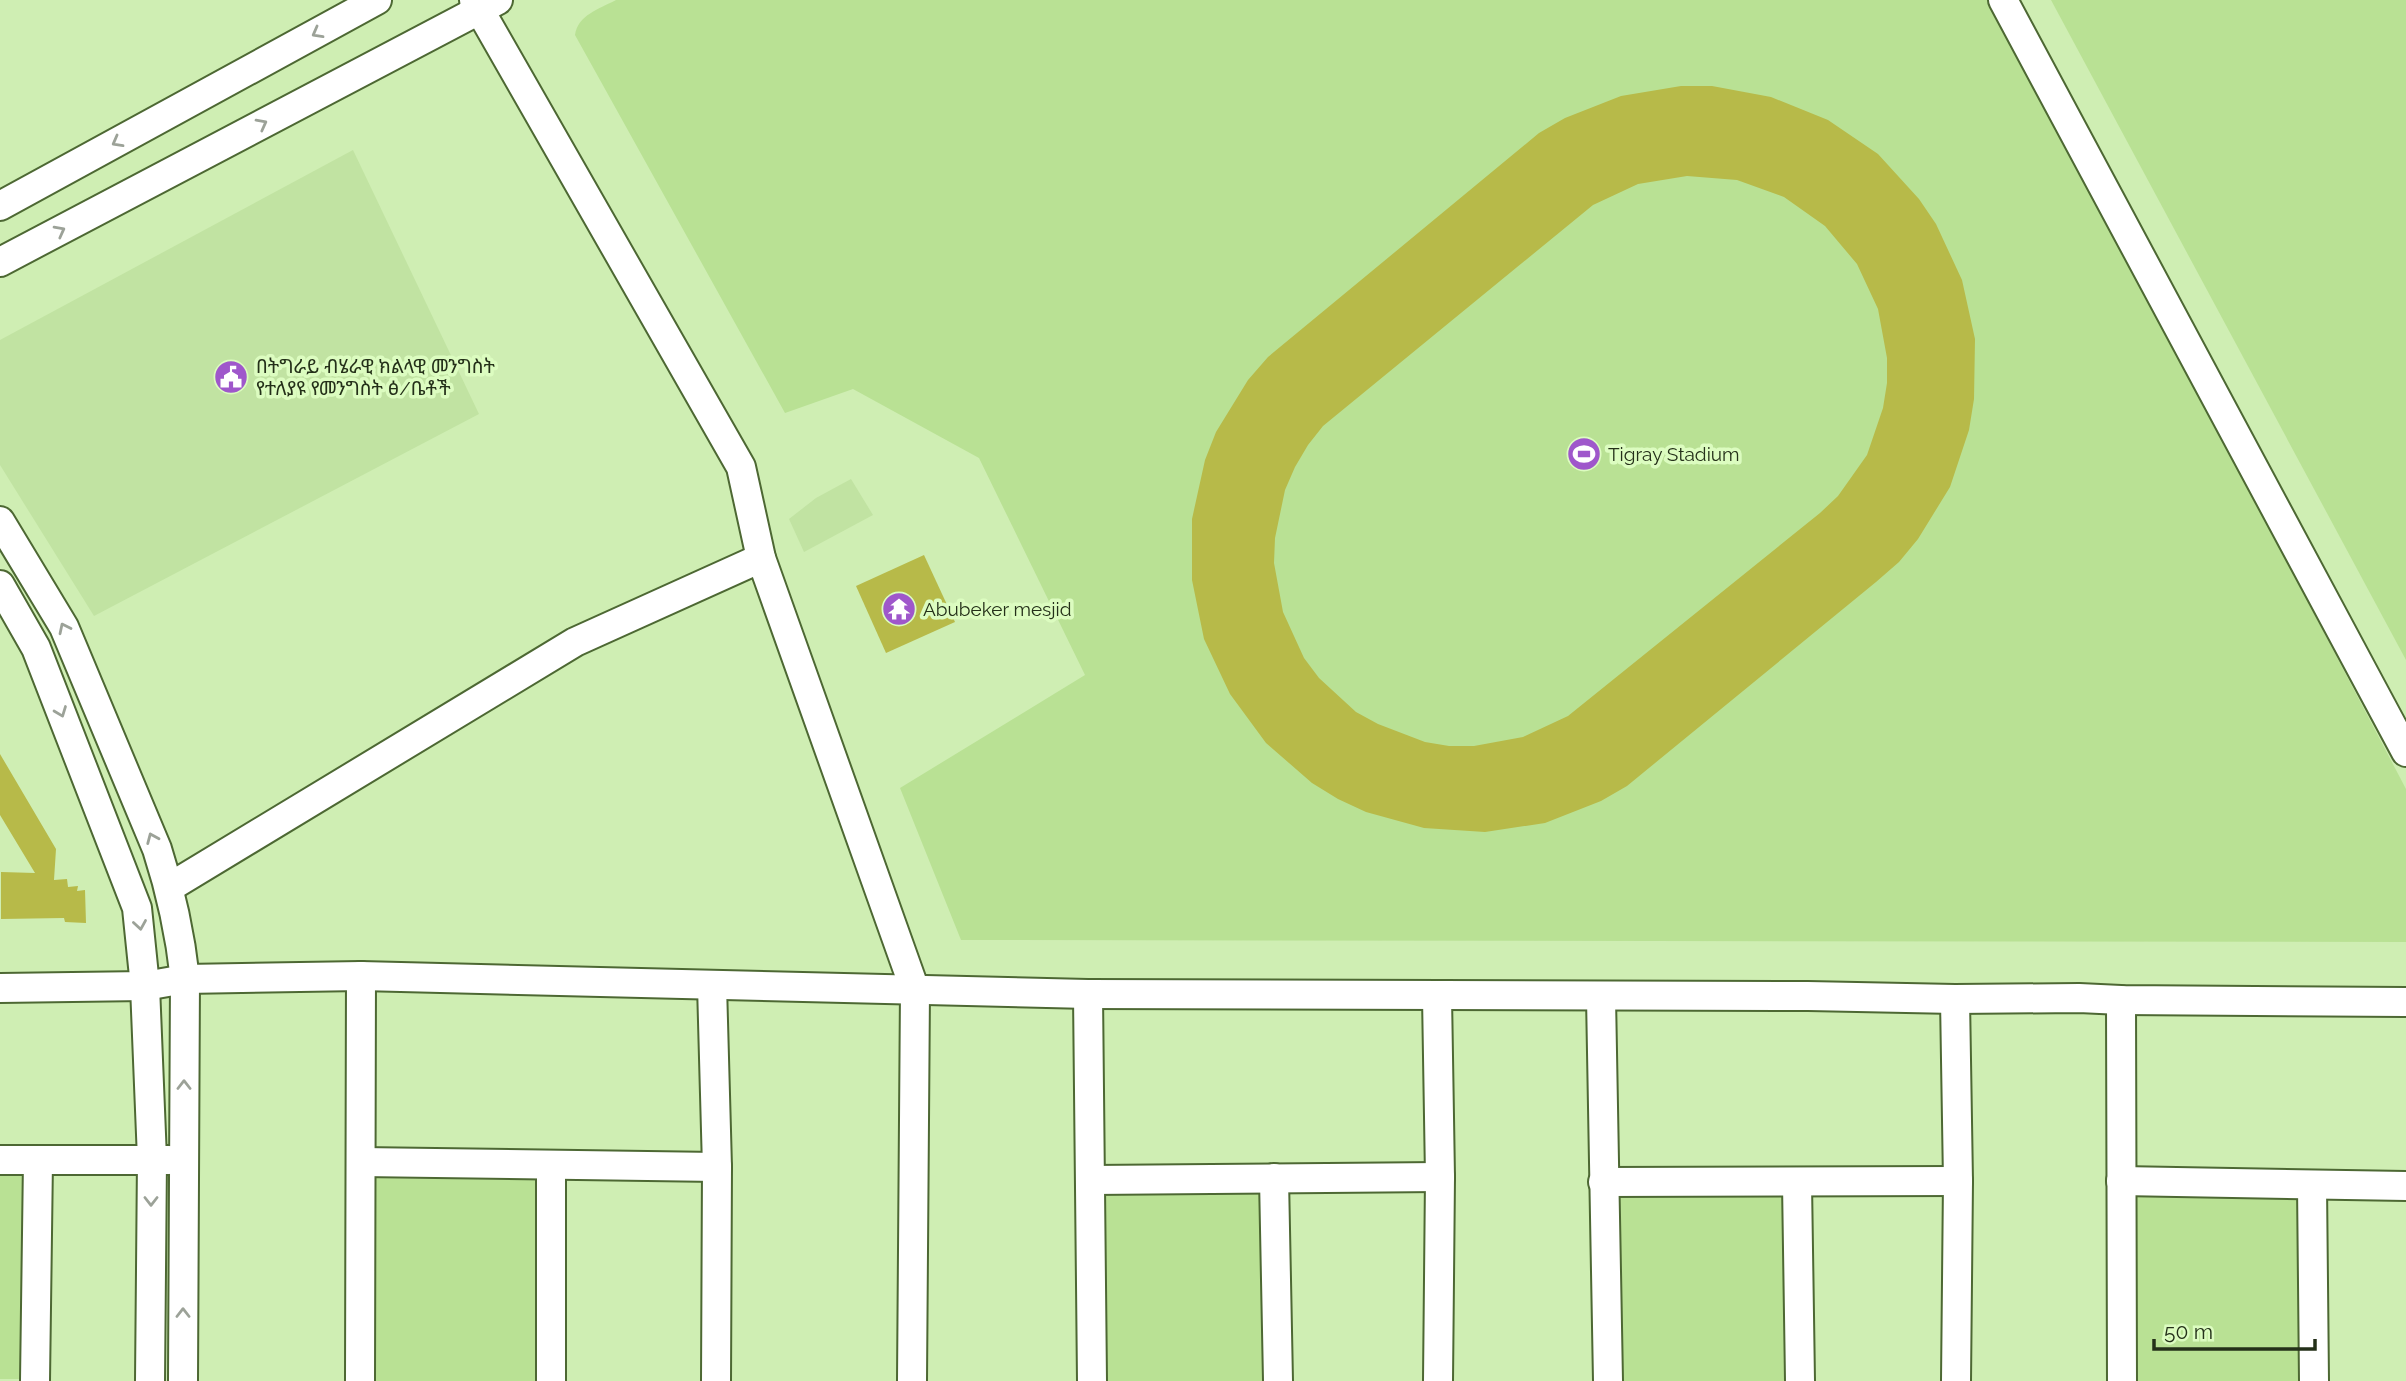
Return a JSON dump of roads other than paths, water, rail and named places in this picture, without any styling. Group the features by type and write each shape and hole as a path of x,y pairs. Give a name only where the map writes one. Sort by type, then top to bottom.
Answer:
{"street":[{"path":"0,206 377,0"},
{"path":"2003,0 2406,752"},
{"path":"0,262 483,3 741,467 761,558 915,990 912,1381"},
{"path":"0,521 64,627 156,849 170,887 181,938 185,979 183,1381"},
{"path":"170,887 575,642 761,558"},
{"path":"37,580 4,591 36,648 129,886 137,908 140,928 152,1159 150,1381"},
{"path":"0,988 145,986 185,979 362,976 1088,995 1808,996 2406,1002"},
{"path":"360,1381 362,976"},
{"path":"712,985 717,1167 716,1381"},
{"path":"1088,995 1092,1381"},
{"path":"1437,996 1440,1177 1438,1381"},
{"path":"1601,997 1608,1381"},
{"path":"1955,999 1958,1181 1956,1381"},
{"path":"2121,1000 2122,1381"},
{"path":"0,1160 183,1160"},
{"path":"35,1381 38,1160"},
{"path":"361,1162 717,1167"},
{"path":"551,1165 551,1381"},
{"path":"1091,1180 1440,1177"},
{"path":"1273,1178 1278,1381"},
{"path":"1603,1182 1958,1181"},
{"path":"2121,1181 2406,1186"},
{"path":"1797,1183 1800,1381"},
{"path":"2312,1185 2314,1381"}],"place":[{"name":"በትግራይ ብሄራዊ ክልላዊ መንግስት የተለያዩ የመንግስት ፅ/ቤቶች","path":"231,377"},
{"name":"Tigray Stadium","path":"1584,454"},
{"name":"Abubeker mesjid","path":"899,609"}]}
